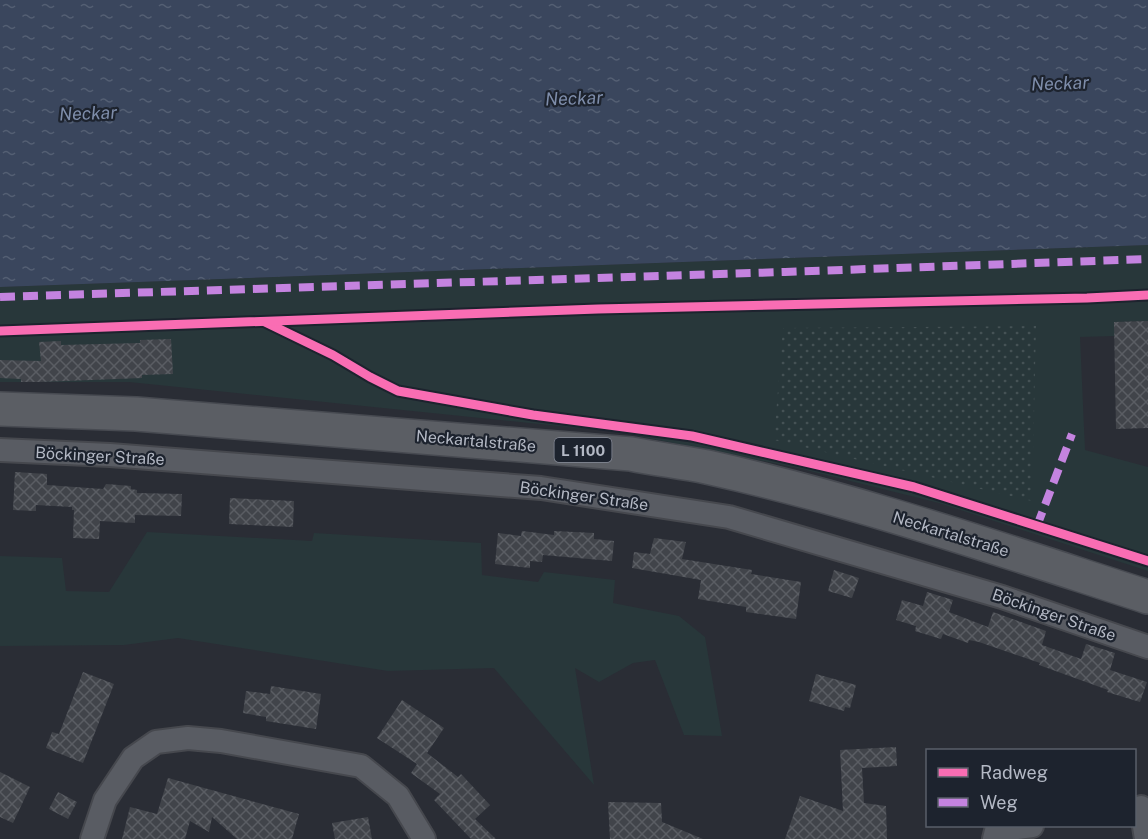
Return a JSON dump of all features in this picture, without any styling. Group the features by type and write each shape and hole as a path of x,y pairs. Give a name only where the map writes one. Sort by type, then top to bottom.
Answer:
{"main road":[{"name":"Neckartalstraße","path":"0,409 136,414 631,454 705,467 924,524 1148,597"}],"street":[{"name":"Böckinger Straße","path":"0,450 110,455 541,488 729,517 1002,597 1148,648"},
{"path":"92,839 105,800 133,758 156,742 188,738 220,741 361,766 398,796 424,839"},
{"path":"1141,807 1146,839"},
{"path":"995,835 1025,827"}],"shaded area":[{"path":"1148,245 1148,321 1115,322 1115,336 1080,337 1085,450 1148,467 1148,571 939,503 798,468 618,432 129,382 0,382 0,287"},
{"path":"1036,326 1032,501 774,440 783,328"},
{"path":"147,532 312,541 314,533 481,543 482,575 538,582 544,572 615,580 613,603 679,616 705,637 722,736 684,735 655,660 633,663 599,682 575,668 594,785 494,668 388,671 178,638 124,645 0,646 0,556 62,558 66,591 109,592"}],"water":[{"name":"Neckar","path":"0,0 1148,0 1148,245 0,287"}],"building":[{"path":"1148,321 1148,428 1116,429 1114,322"},
{"path":"171,339 173,374 142,375 142,378 40,382 21,382 21,379 0,378 0,360 41,361 39,342 61,341 61,345 140,343 140,340"},
{"path":"15,472 47,474 47,485 103,489 106,484 131,486 131,489 137,490 137,493 182,494 181,516 135,515 135,523 100,521 99,539 73,538 74,510 72,507 36,505 36,511 13,510"},
{"path":"230,498 294,501 293,527 229,524"},
{"path":"522,531 554,535 554,531 594,533 594,539 614,541 612,561 543,555 542,562 530,561 530,568 495,564 498,533 521,536"},
{"path":"654,538 686,542 682,559 752,570 751,574 801,582 796,619 746,612 746,607 698,599 701,580 632,568 634,552 650,554"},
{"path":"834,570 859,578 852,598 828,591"},
{"path":"927,592 953,600 949,612 988,627 993,612 1046,631 1042,645 1081,659 1086,644 1115,653 1110,670 1147,682 1140,702 1107,692 1108,690 1039,665 1040,663 979,642 969,640 968,643 943,634 941,639 915,631 916,626 896,620 902,600 923,606"},
{"path":"83,672 114,684 83,763 46,748 52,732 59,734"},
{"path":"816,674 856,685 850,708 845,707 844,711 809,701"},
{"path":"271,686 321,694 316,729 266,721 266,717 243,713 246,691 270,694"},
{"path":"402,700 444,728 427,753 458,777 461,774 490,805 475,819 496,839 471,839 434,800 440,794 411,773 417,764 377,738"},
{"path":"896,747 897,766 862,768 864,803 886,806 887,839 785,839 800,796 843,811 840,750"},
{"path":"0,772 30,787 13,823 0,817"},
{"path":"168,778 299,814 292,839 237,839 212,817 209,832 190,821 185,839 122,839 130,807 157,814"},
{"path":"58,792 77,802 68,819 49,809"},
{"path":"608,802 661,803 662,822 703,839 610,839"},
{"path":"368,817 372,839 335,839 332,823"}],"marked path":[{"path":"0,297 1148,259"},
{"path":"1037,526 1072,434"}],"cycle path":[{"path":"0,331 598,309 1148,295"},
{"path":"265,322 333,355 398,391 533,415 692,436 914,487 1148,561"}]}
